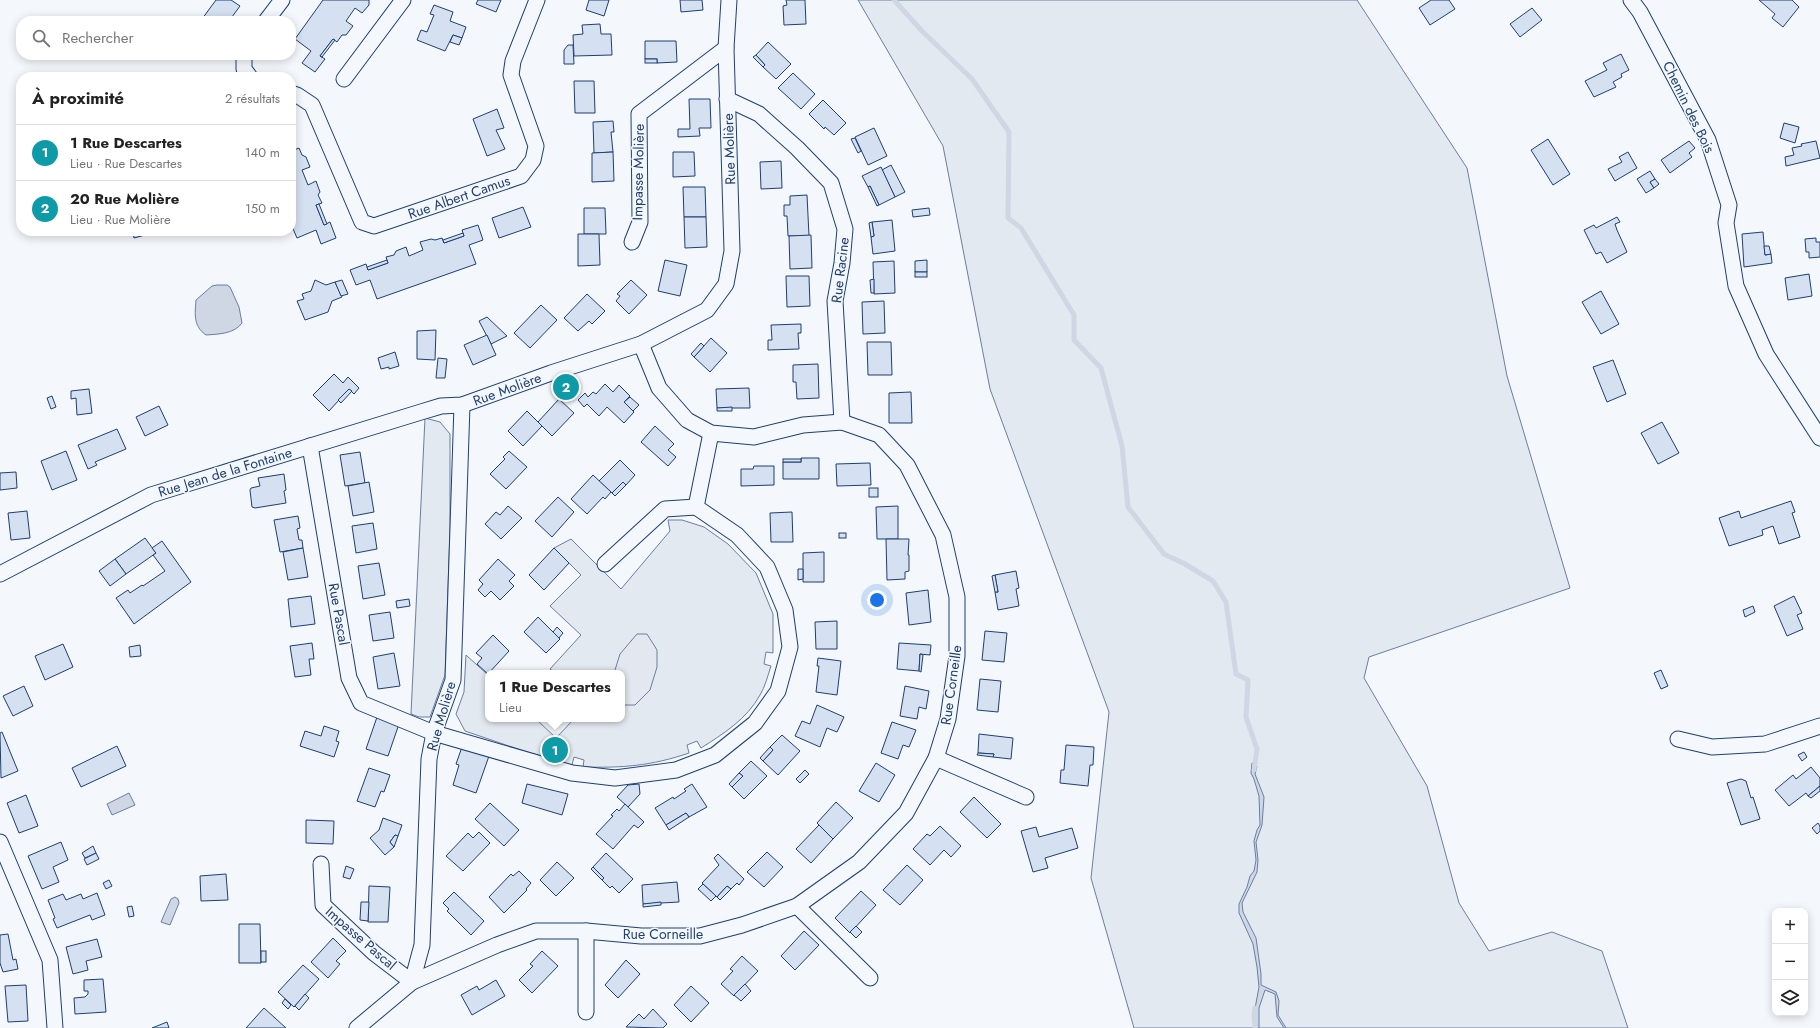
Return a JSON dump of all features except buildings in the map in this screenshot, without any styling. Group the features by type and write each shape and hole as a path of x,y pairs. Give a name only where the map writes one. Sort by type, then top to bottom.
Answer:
{"street":[{"path":"270,16 282,0"},
{"path":"344,79 402,0"},
{"name":"Rue Albert Camus","path":"296,95 312,105 362,222 374,226 521,176 533,160 536,146 511,75 513,61 537,0"},
{"name":"Rue Molière","path":"412,982 422,944 430,759 434,733 453,680 462,406 551,373 641,344 707,310 726,284 732,251 726,48 729,0"},
{"name":"Chemin des Bois","path":"1631,0 1640,12 1708,140 1729,205 1726,223 1736,286 1766,354 1820,438"},
{"name":"Impasse Molière","path":"632,242 640,222 639,114 726,48"},
{"path":"244,60 244,69 246,72"},
{"name":"Rue Racine","path":"727,99 759,114 797,148 831,183 845,229 842,263 835,302 842,422"},
{"name":"Rue Corneille","path":"358,1028 412,982 497,944 536,931 586,931 641,936 700,936 742,925 797,906 860,862 906,813 936,758 948,719 957,656 957,598 942,535 907,465 879,435 842,422 803,425 754,437 711,433 687,420 659,388 641,344"},
{"name":"Rue Jean de la Fontaine","path":"0,574 151,495 441,406 462,406"},
{"path":"605,564 665,509 696,507 711,433"},
{"name":"Rue Pascal","path":"310,446 349,678 361,703 434,733 572,773 615,778 676,770 708,758 715,755 754,723 778,691 790,647 785,610 767,567 738,535 696,507"},
{"path":"1678,739 1712,747 1765,744 1820,726"},
{"path":"936,758 1026,796"},
{"path":"0,842 50,960 55,1028"},
{"name":"Impasse Pascal","path":"321,864 323,905 374,953 412,982"},
{"path":"797,906 870,978"},
{"path":"586,931 586,1012"}],"shaded area":[{"path":"858,0 1357,0 1467,168 1507,376 1570,588 1369,657 1364,678 1427,786 1459,903 1489,951 1552,932 1602,951 1628,1028 1134,1028 1091,878 1109,712 990,389 943,146"},
{"path":"227,285 230,287 239,307 242,323 239,327 231,331 221,334 206,335 197,324 195,315 196,300 212,286"},
{"path":"425,418 440,422 450,434 450,528 445,675 430,717 419,717 411,714"},
{"path":"668,520 682,520 704,527 728,544 756,573 773,614 773,653 766,652 764,664 771,666 762,692 755,704 741,719 701,748 697,741 687,745 689,753 662,761 611,767 583,767 584,760 574,757 572,765 550,760 465,731 456,714 464,692 466,655 485,672 485,722 539,722 556,738 571,722 625,722 625,670 550,669 581,635 550,606 581,575 554,548 571,539 621,589 670,531"},
{"path":"637,634 647,634 657,650 657,667 650,690 635,705 625,705 625,670 615,670 620,654"},
{"path":"1252,763 1257,766 1255,774 1264,797 1262,825 1256,842 1258,860 1257,872 1242,903 1243,912 1256,938 1261,985 1276,992 1279,1001 1278,1015 1286,1028 1284,1028 1277,1017 1275,994 1265,990 1259,1008 1259,1028 1255,1028 1254,1014 1259,987 1257,967 1253,944 1239,913 1239,904 1247,887 1250,876 1254,871 1256,860 1254,841 1260,825 1259,796 1251,773"},
{"path":"129,793 135,805 112,815 107,804"},
{"path":"175,897 178,899 179,903 170,925 161,922 171,899"}],"waterway":[{"path":"894,0 922,31 972,79 1009,132 1008,218 1021,228 1074,315 1074,340 1101,368 1122,446 1128,507 1164,554 1185,564 1213,581 1226,602 1236,674 1248,680 1246,717 1257,749 1254,770"},
{"path":"1255,1008 1255,1028"}],"place":[{"name":"20 Rue Molière","path":"566,387"},
{"name":"1 Rue Descartes","path":"555,750"}]}
